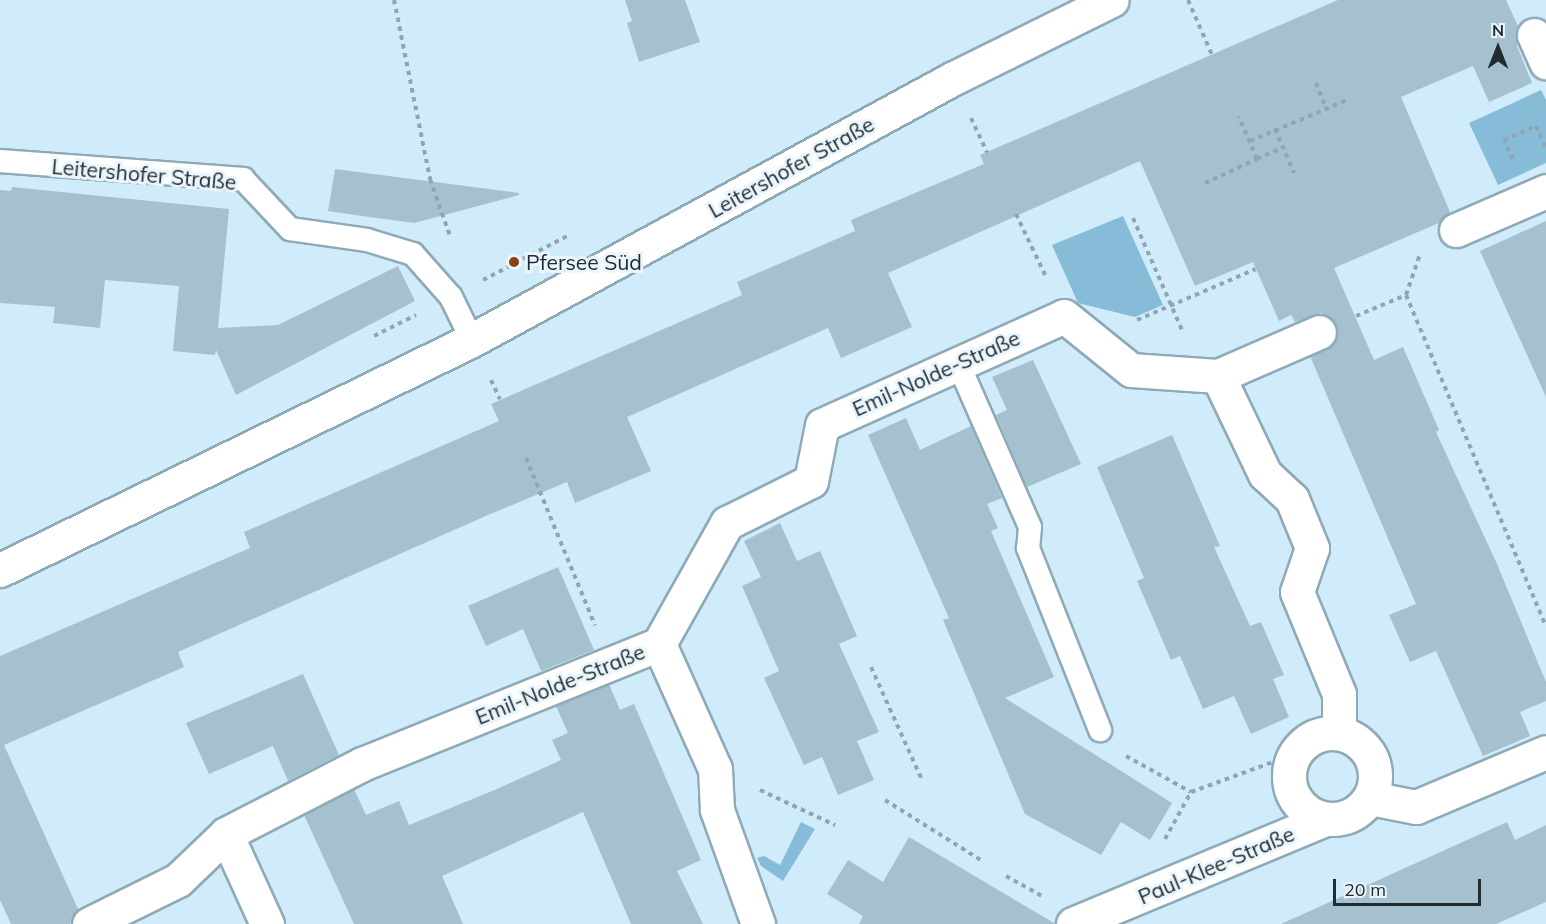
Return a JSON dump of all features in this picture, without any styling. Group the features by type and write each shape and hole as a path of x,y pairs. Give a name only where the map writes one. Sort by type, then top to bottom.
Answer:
{"street":[{"name":"Leitershofer Straße","path":"0,570 472,340 952,79 1112,0"},
{"path":"1456,230 1546,191"},
{"path":"1064,316 1131,370 1218,376 1319,332"},
{"name":"Emil-Nolde-Straße","path":"89,924 178,880 226,834 362,764 659,644 727,522 811,481 822,425 1064,316"},
{"path":"1218,376 1265,474 1292,499 1312,548 1297,592 1340,694 1339,732"},
{"path":"659,644 715,769 717,810 758,924"},
{"path":"1339,732 1364,746 1372,757 1375,785 1370,798 1350,815 1325,819 1301,806 1293,794 1290,767 1294,754 1314,736 1339,732"},
{"path":"1370,798 1416,807 1546,752"},
{"name":"Paul-Klee-Straße","path":"1073,924 1325,819"},
{"path":"226,834 267,924"}],"lane":[{"name":"Leitershofer Straße","path":"0,161 243,179 290,229 367,240 413,254 451,297 472,340"},
{"path":"958,363 1030,527 1028,548 1100,730"}],"path":[{"path":"394,0 430,178 453,244"},
{"path":"1188,0 1212,55"},
{"path":"1316,83 1326,108"},
{"path":"1250,141 1347,100"},
{"path":"1239,117 1257,159"},
{"path":"1275,129 1294,173"},
{"path":"1204,183 1282,148"},
{"path":"1016,214 1064,316"},
{"path":"1133,218 1172,305"},
{"path":"1456,230 1424,244 1406,295 1546,626"},
{"path":"1093,340 1256,269"},
{"path":"1319,332 1406,295"},
{"path":"499,376 489,381 500,399"},
{"path":"526,458 610,662"},
{"path":"871,666 922,780"},
{"path":"1100,730 1107,745 1191,792"},
{"path":"1146,894 1147,870 1191,792 1294,754"},
{"path":"715,769 836,825"},
{"path":"885,800 984,862"},
{"path":"1006,876 1042,895 1046,906"}],"shaded area":[{"path":"1541,90 1546,100 1546,163 1498,185 1469,123"},
{"path":"1123,216 1163,305 1135,317 1078,303 1052,245"},
{"path":"801,822 815,829 783,881 761,866 757,858 764,856 780,865"}],"building":[{"path":"625,0 685,0 700,42 639,62 627,23 632,21"},
{"path":"1338,0 1506,0 1518,26 1517,46 1532,83 1489,102 1473,66 1401,97 1450,212 1439,223 1334,268 1374,360 1403,347 1439,430 1436,432 1497,564 1546,682 1546,701 1520,712 1530,736 1483,756 1436,651 1410,662 1389,615 1416,604 1310,356 1334,344 1336,324 1321,313 1295,322 1291,315 1279,321 1253,262 1195,286 1140,161 888,273 912,327 841,358 828,328 627,417 651,471 575,503 567,482 488,515 178,652 184,667 4,745 78,909 70,924 11,924 0,900 0,656 250,548 244,532 499,421 491,404 742,295 737,282 855,231 851,220 984,164 980,155"},
{"path":"335,169 519,193 519,195 414,223 369,217 328,211"},
{"path":"12,187 229,209 218,328 278,325 398,266 415,301 236,395 216,350 215,355 173,351 179,286 105,280 100,328 53,323 55,307 0,303 0,190 11,191"},
{"path":"1546,221 1546,397 1480,251"},
{"path":"1033,360 1081,464 1027,487 996,415 1007,410 992,377"},
{"path":"906,418 920,450 971,426 1002,498 987,504 998,528 991,531 1054,677 1005,698 1172,803 1150,840 1121,822 1101,855 1025,814 943,620 949,618 868,435"},
{"path":"1172,435 1220,546 1214,547 1250,626 1261,622 1284,675 1273,679 1289,717 1251,734 1234,696 1203,709 1180,656 1171,660 1137,581 1144,578 1097,467"},
{"path":"780,523 797,561 820,551 857,636 839,644 879,732 857,741 874,780 838,795 822,757 804,765 764,678 779,671 742,586 761,577 744,541"},
{"path":"558,567 594,650 541,671 523,629 486,646 468,606"},
{"path":"303,674 339,755 288,781 273,746 209,774 186,723"},
{"path":"609,684 620,710 634,704 701,860 677,871 703,924 631,924 583,812 442,876 463,924 354,924 304,815 354,789 366,815 399,801 409,825 497,789 561,760 552,740 568,733 556,706"},
{"path":"1507,822 1515,840 1546,825 1546,902 1496,924 1281,924"},
{"path":"909,837 1055,924 859,924 863,916 827,894 848,860 883,882"}],"place":[{"name":"Pfersee Süd","path":"514,262"}]}
